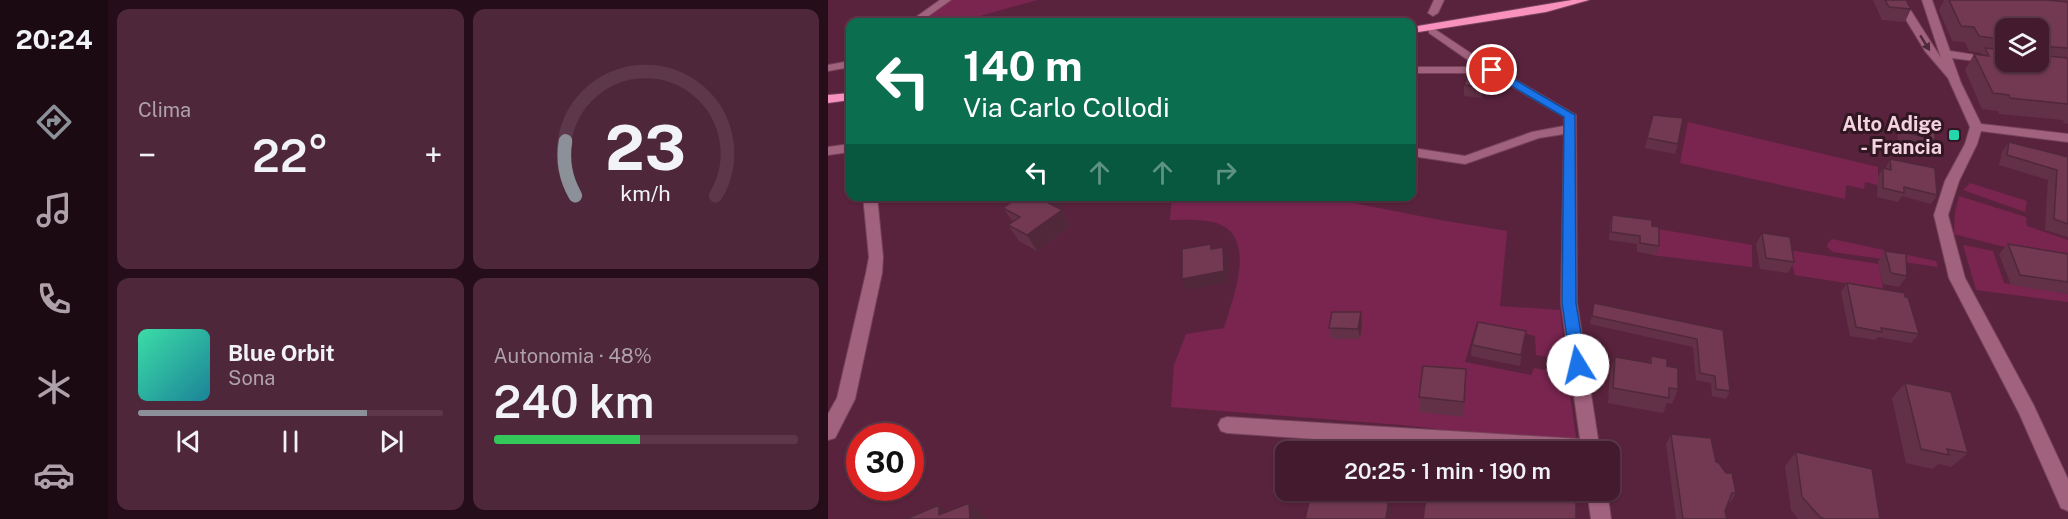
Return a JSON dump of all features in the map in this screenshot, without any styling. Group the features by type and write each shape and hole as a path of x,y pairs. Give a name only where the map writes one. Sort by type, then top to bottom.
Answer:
{"main road":[{"path":"1416,29 1546,9 1584,0"},
{"path":"828,99 846,98"}],"street":[{"path":"920,18 946,0"},
{"path":"1433,13 1439,0"},
{"path":"1899,0 1930,51 1955,83"},
{"path":"1927,0 1955,83 1976,127 1971,144 1952,181 1941,215 1957,278 2027,410 2068,501"},
{"path":"1433,31 1492,70 1570,115 1569,303 1590,441"},
{"path":"1946,54 1995,60"},
{"path":"828,68 846,65"},
{"path":"1416,70 1492,70"},
{"path":"1976,127 2068,138"},
{"path":"1416,153 1465,160 1536,135 1570,129"},
{"path":"828,152 846,149"},
{"path":"828,432 846,399 874,273 876,257 870,201"},
{"path":"1227,425 1460,441"},
{"path":"1599,501 1601,519"}],"shaded area":[{"path":"951,0 1037,0 973,18 925,18"},
{"path":"1688,122 1878,167 1878,185 1865,182 1864,189 1846,185 1845,199 1680,163"},
{"path":"1970,183 2027,201 2025,212 1963,190"},
{"path":"1959,196 2026,217 2027,226 2068,240 2068,265 1954,234"},
{"path":"1172,201 1343,201 1507,231 1500,306 1560,310 1566,360 1536,355 1535,336 1477,322 1465,362 1531,375 1534,368 1567,374 1577,441 1549,441 1401,425 1171,407 1174,365 1186,334 1224,328 1237,284 1239,268 1239,252 1235,239 1227,228 1212,222 1170,220"},
{"path":"1652,228 1752,245 1752,267 1651,255"},
{"path":"1832,239 1936,261 1938,267 1833,252 1827,247"},
{"path":"1963,245 1993,251 2004,283 2068,294 2068,302 1976,290"},
{"path":"1788,250 1879,264 1883,289 1795,275"}],"building":[{"path":"1885,0 1906,0 1911,9 1889,7"},
{"path":"1949,0 2068,2 2068,48 2049,47 2049,18 1995,18 1995,38 1979,36 1974,27 1961,26"},
{"path":"1985,48 1995,49 1995,72 2049,72 2049,56 2068,58 2068,104 2010,98 2009,95 1993,93 1974,54 1989,56"},
{"path":"1469,72 1487,74 1482,88 1464,85"},
{"path":"1653,115 1683,118 1678,144 1647,138"},
{"path":"1905,118 1935,125 1935,140 1904,132"},
{"path":"2009,142 2068,157 2068,224 2054,219 2057,170 2007,155"},
{"path":"1890,159 1935,168 1937,195 1904,187 1904,193 1883,188 1883,168 1891,170"},
{"path":"1013,201 1045,201 1062,210 1027,235 1008,225 1020,217 1003,208"},
{"path":"1612,215 1652,220 1652,226 1659,227 1659,246 1640,243 1640,236 1611,232"},
{"path":"1762,233 1790,237 1794,262 1766,258"},
{"path":"1211,244 1211,249 1223,247 1224,271 1182,279 1182,249"},
{"path":"2008,244 2068,254 2068,282 2020,275"},
{"path":"1885,251 1906,254 1907,276 1891,273"},
{"path":"1847,283 1905,293 1919,334 1881,328 1882,332 1856,327"},
{"path":"1594,303 1723,330 1730,391 1716,389 1715,376 1700,373 1697,339 1592,316"},
{"path":"1332,312 1361,312 1358,329 1329,328"},
{"path":"1478,322 1526,331 1521,355 1472,345"},
{"path":"1651,356 1667,359 1667,366 1678,368 1678,389 1669,388 1669,398 1613,388 1615,357 1651,363"},
{"path":"1423,366 1466,369 1464,402 1419,397"},
{"path":"1905,383 1951,392 1968,453 1947,449 1949,455 1921,449"},
{"path":"1671,434 1711,438 1716,462 1726,473 1732,473 1736,493 1732,493 1725,511 1727,519 1683,519"},
{"path":"1796,452 1872,469 1880,519 1824,519 1820,517 1802,497"},
{"path":"1309,501 1388,501 1386,519 1305,519"},
{"path":"1425,501 1576,501 1576,519 1423,519"},
{"path":"969,503 970,519 906,519 939,505 939,515"}],"place":[{"name":"Alto Adige - Francia","path":"1954,135"}],"route":[{"path":"1492,70 1570,115 1569,303 1578,365"}]}
